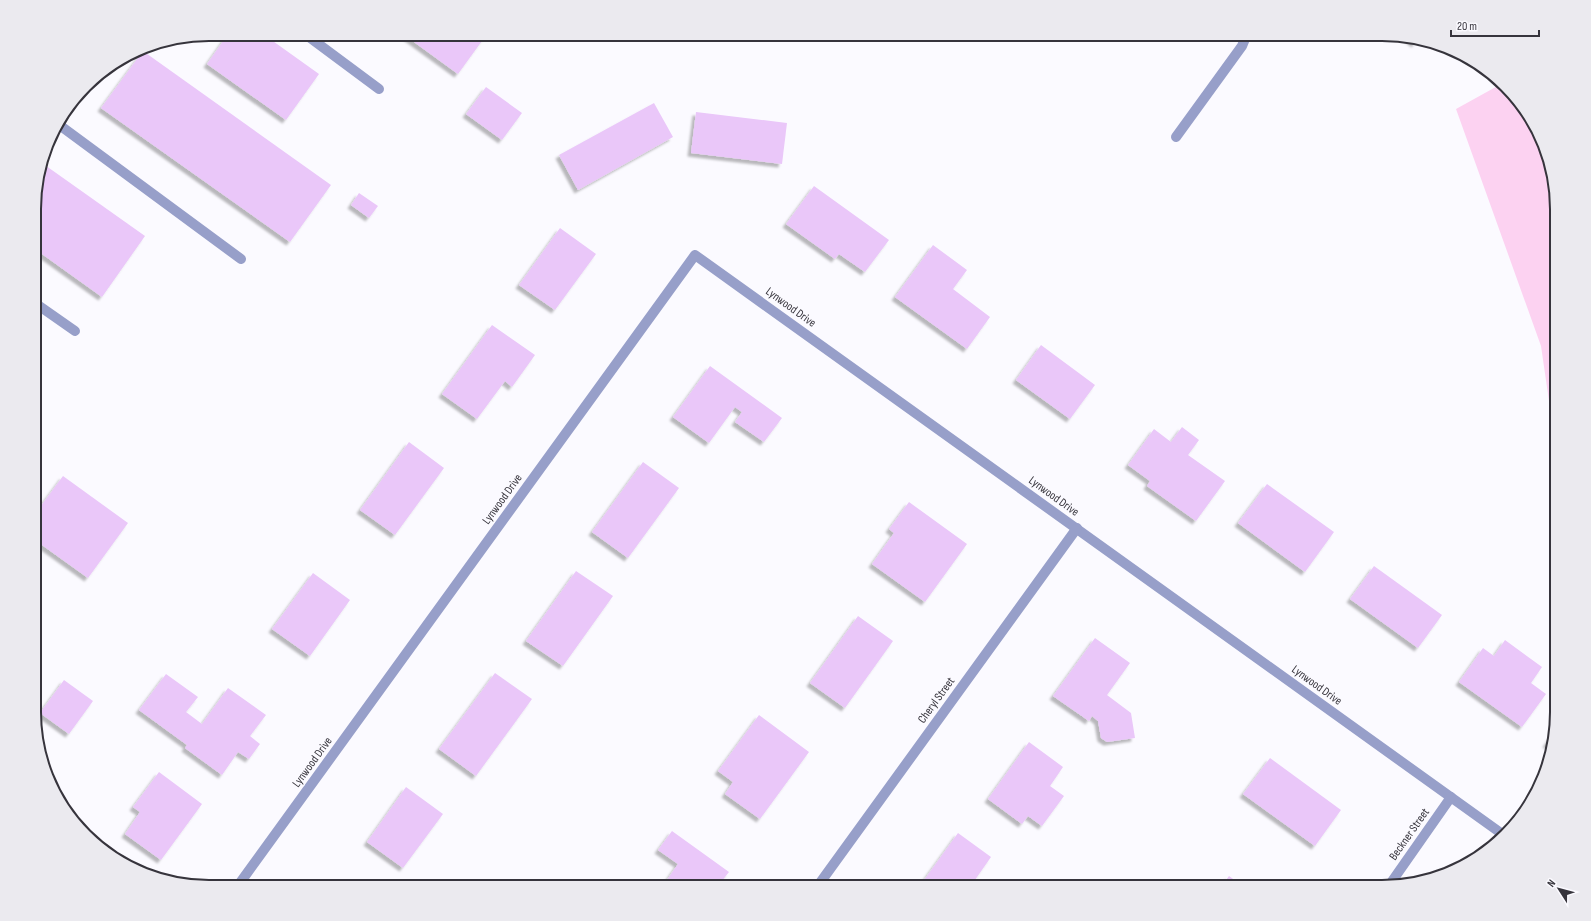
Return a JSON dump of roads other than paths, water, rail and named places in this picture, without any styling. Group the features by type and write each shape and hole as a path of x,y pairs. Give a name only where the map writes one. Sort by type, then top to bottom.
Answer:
{"street":[{"path":"314,41 379,89"},
{"path":"1176,137 1244,41"},
{"path":"62,127 241,259"},
{"name":"Lynwood Drive","path":"242,880 695,255 1500,832"},
{"path":"41,307 75,331"},
{"name":"Cheryl Street","path":"822,880 1077,528"},
{"name":"Beckner Street","path":"1393,880 1451,797"}]}
